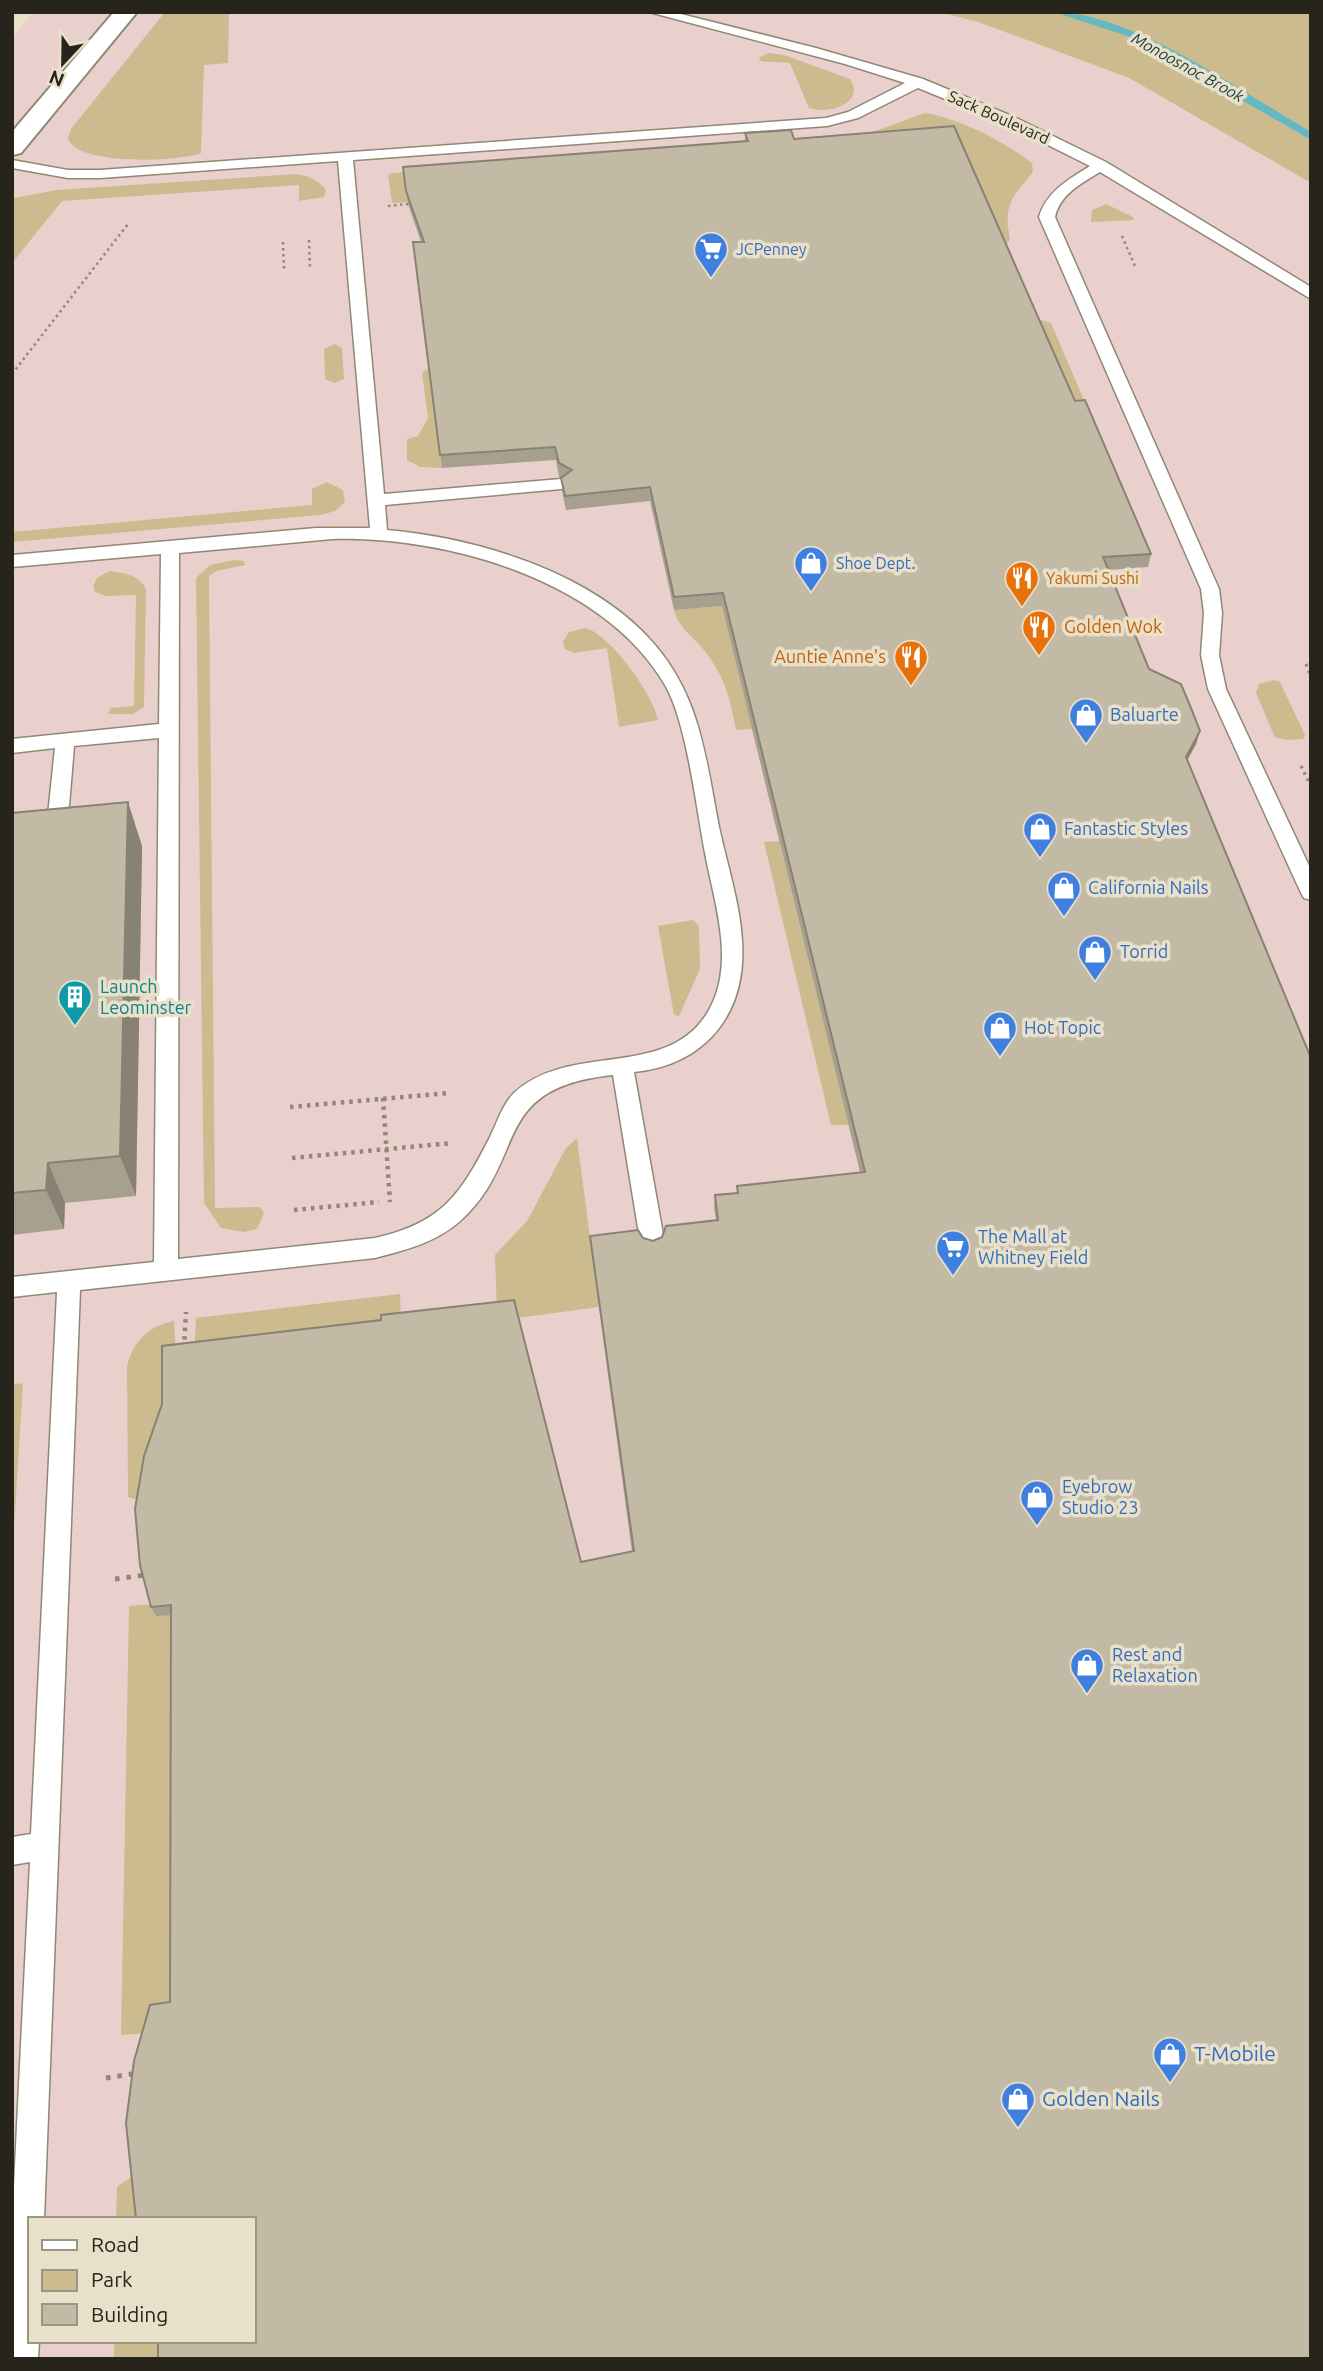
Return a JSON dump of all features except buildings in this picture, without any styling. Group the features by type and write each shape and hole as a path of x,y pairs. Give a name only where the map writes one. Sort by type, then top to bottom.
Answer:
{"street":[{"path":"12,148 126,12"}],"lane":[{"name":"Sack Boulevard","path":"656,12 814,51 918,82 976,105 1101,165 1207,227 1311,294"},
{"path":"12,164 83,174 827,122 853,115 918,82"},
{"path":"345,156 379,534"},
{"path":"1101,165 1059,196 1047,210 1047,217 1210,589 1213,612 1210,655 1217,689 1311,892"},
{"path":"377,500 561,484"},
{"path":"12,561 335,533 379,534 467,549 537,573 570,589 607,611 632,632 657,659 674,684 691,737 732,939 733,969 729,990 721,1008 696,1041 674,1055 658,1061 555,1076 529,1091 519,1102 474,1188 460,1209 424,1235 393,1245 12,1287"},
{"path":"166,1270 170,547"},
{"path":"12,746 169,730"},
{"path":"12,826 53,822 58,818 65,740"},
{"path":"622,1066 652,1240"},
{"path":"28,2217 69,1280"},
{"path":"12,1851 44,1846"},
{"path":"22,2359 28,2219"}],"path":[{"path":"387,206 408,204"},
{"path":"12,374 128,224"},
{"path":"1122,236 1135,266"},
{"path":"309,240 310,268"},
{"path":"283,242 284,270"},
{"path":"1306,664 1311,676"},
{"path":"1301,766 1311,786"},
{"path":"290,1107 448,1093"},
{"path":"383,1098 393,1245"},
{"path":"292,1158 453,1143"},
{"path":"294,1210 390,1200"},
{"path":"184,1356 186,1311"},
{"path":"115,1579 145,1575"},
{"path":"106,2078 139,2073"}],"shaded area":[{"name":"The Mall at Whitney Field","path":"33,12 939,12 978,22 1129,78 1311,183 1311,2359 12,2359 12,39"}],"green space":[{"path":"165,12 229,12 228,63 204,65 201,153 151,160 128,159 88,153 75,147 68,138 71,129"},
{"path":"939,12 1311,12 1311,183 1129,78 978,22"},
{"path":"768,53 784,55 850,79 854,87 853,95 849,101 835,108 809,108 790,63 760,61 759,58"},
{"path":"925,113 981,132 1032,163 1033,172 1011,202 1008,217 1010,239 1002,251 859,137"},
{"path":"700,150 408,202 392,203 388,175 392,173"},
{"path":"296,174 319,183 326,190 324,197 299,201 299,185 62,201 12,263 12,199 15,198 56,190"},
{"path":"1106,204 1133,217 1134,220 1091,222 1092,210"},
{"path":"1031,317 1051,323 1089,412 1072,414"},
{"path":"335,344 342,348 344,379 335,383 325,379 324,349"},
{"path":"429,368 442,468 420,467 407,460 407,439 418,436 428,418 422,373"},
{"path":"327,482 343,490 345,502 335,511 321,515 12,542 12,532 312,505 312,489"},
{"path":"244,561 245,565 217,571 209,576 215,1208 260,1207 264,1213 257,1229 244,1232 221,1228 204,1203 196,578 210,565"},
{"path":"110,571 135,578 146,589 144,707 133,714 108,714 111,708 134,706 136,595 107,596 95,592 93,586 97,578"},
{"path":"722,606 752,729 736,730 721,677 703,649 682,626 674,610"},
{"path":"585,628 606,641 629,666 655,709 658,720 619,727 607,648 574,653 565,649 563,642 569,632"},
{"path":"1274,680 1280,682 1305,735 1303,739 1285,740 1275,737 1273,733 1256,693 1259,684"},
{"path":"779,841 849,1125 831,1125 764,842"},
{"path":"693,920 699,926 700,969 679,1016 674,1015 658,926"},
{"path":"577,1138 599,1307 517,1318 497,1313 495,1255 527,1221 566,1148"},
{"path":"400,1294 401,1325 194,1355 196,1318"},
{"path":"174,1321 176,1357 166,1437 141,1501 128,1497 127,1366 138,1342 150,1330"},
{"path":"23,1383 12,1561 12,1385"},
{"path":"153,1604 176,1615 176,2008 150,2033 121,2035 129,1606"},
{"path":"135,2174 141,2217 116,2217 117,2187"},
{"path":"114,2343 164,2343 164,2359 114,2359"}],"waterway":[{"name":"Monoosnoc Brook","path":"1059,12 1140,37 1311,137"}],"place":[{"name":"JCPenney","path":"711,279"},
{"name":"Shoe Dept.","path":"811,593"},
{"name":"Yakumi Sushi","path":"1022,608"},
{"name":"Golden Wok","path":"1039,657"},
{"name":"Auntie Anne's","path":"911,687"},
{"name":"Baluarte","path":"1086,745"},
{"name":"Fantastic Styles","path":"1040,859"},
{"name":"California Nails","path":"1064,918"},
{"name":"Torrid","path":"1095,982"},
{"name":"Launch Leominster","path":"75,1027"},
{"name":"Hot Topic","path":"1000,1058"},
{"name":"The Mall at Whitney Field","path":"953,1277"},
{"name":"Eyebrow Studio 23","path":"1037,1527"},
{"name":"Rest and Relaxation","path":"1087,1695"},
{"name":"T-Mobile","path":"1170,2084"},
{"name":"Golden Nails","path":"1018,2129"}]}
